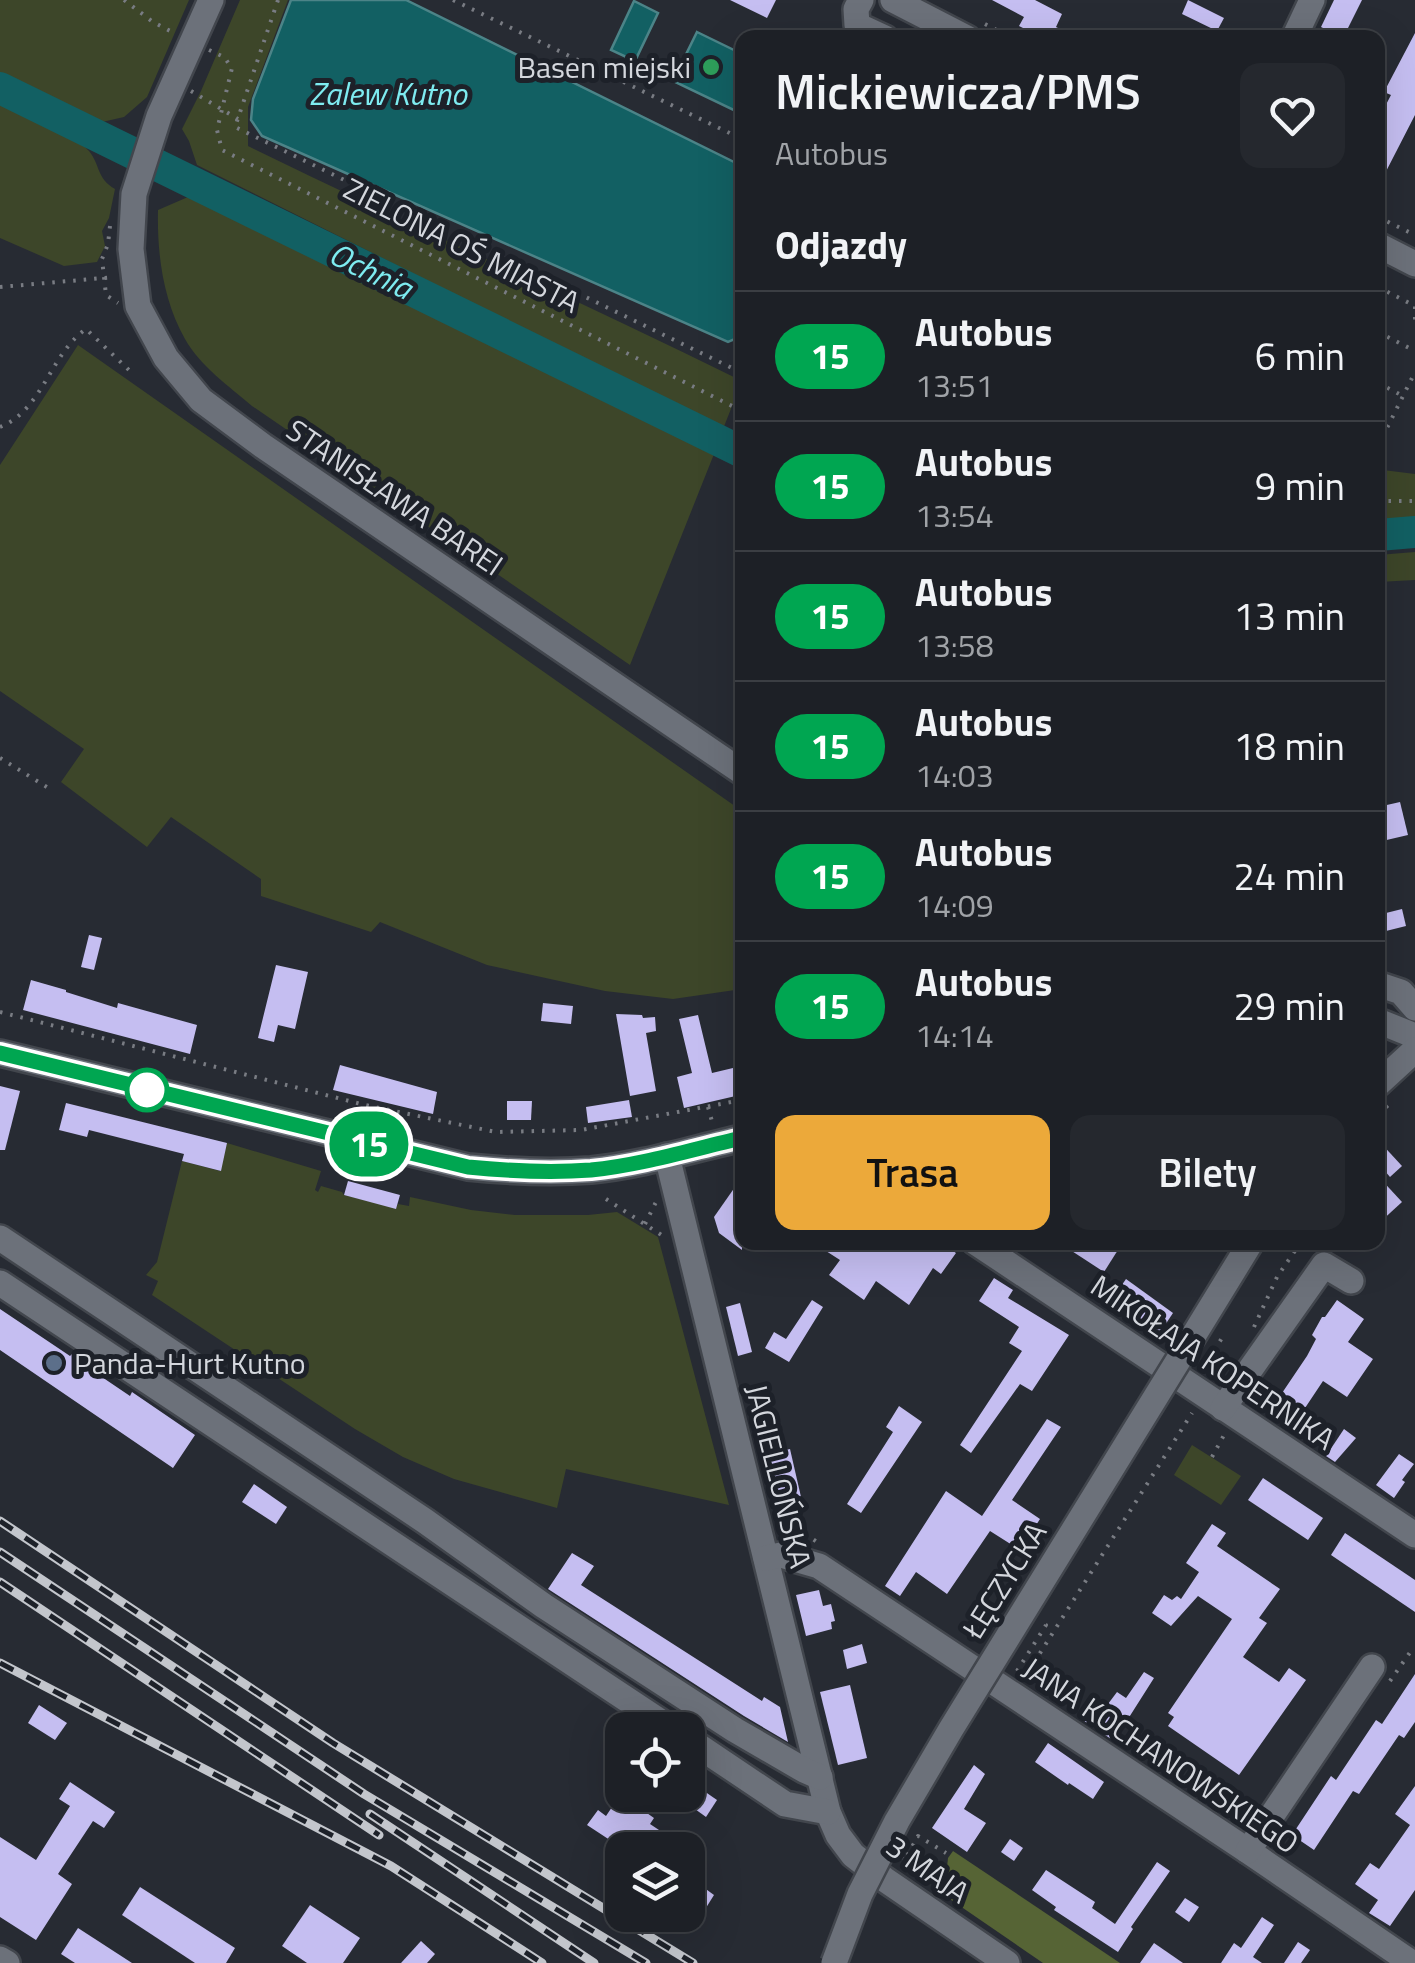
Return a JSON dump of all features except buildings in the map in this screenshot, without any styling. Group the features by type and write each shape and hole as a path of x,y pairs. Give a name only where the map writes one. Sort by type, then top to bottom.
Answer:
{"street":[{"name":"STANISŁAWA BAREI","path":"211,0 159,116 134,194 131,249 138,306 166,358 202,400 278,457 735,767"},
{"path":"861,0 856,9 857,25 868,30"},
{"path":"892,0 945,30"},
{"path":"1298,30 1312,0"},
{"path":"1385,248 1415,264"},
{"path":"1385,984 1415,977"},
{"path":"1385,988 1401,992 1415,1008"},
{"path":"1385,1024 1415,1036"},
{"path":"1385,1078 1415,1050"},
{"path":"0,1053 468,1167 533,1172 592,1170 735,1140"},
{"name":"JAGIELLOŃSKA","path":"667,1156 828,1812"},
{"path":"0,1238 425,1521 544,1606 735,1730 820,1777"},
{"name":"MIKOŁAJA KOPERNIKA","path":"986,1250 1217,1413 1415,1535"},
{"name":"ŁĘCZYCKA","path":"834,1963 860,1894 897,1822 1246,1250"},
{"path":"1217,1413 1324,1265 1352,1281"},
{"path":"0,1282 647,1712"},
{"name":"JANA KOCHANOWSKIEGO","path":"766,1558 782,1555 819,1566 1248,1851 1405,1961"},
{"path":"1248,1851 1372,1666"},
{"path":"705,1750 785,1804 828,1812"},
{"name":"3 MAJA","path":"828,1812 838,1835 853,1854 1007,1963"},
{"path":"0,1959 7,1963"}],"path":[{"path":"124,0 176,34"},
{"path":"278,0 235,127 735,370"},
{"path":"453,0 735,136"},
{"name":"ZIELONA OŚ MIASTA","path":"228,84 217,130 222,150 735,406"},
{"path":"187,88 238,118"},
{"path":"1385,220 1415,235"},
{"path":"0,287 134,274"},
{"path":"1385,290 1415,306 1415,321"},
{"path":"0,427 18,418 74,337 86,330 131,372"},
{"path":"1385,336 1415,351"},
{"path":"1385,430 1415,372"},
{"path":"1385,387 1403,396"},
{"path":"1385,501 1415,501"},
{"path":"0,758 50,789"},
{"path":"0,1012 366,1104 496,1132 581,1130 735,1101"},
{"path":"708,1107 713,1125"},
{"path":"645,1224 658,1198"},
{"path":"1251,1335 1277,1277 1296,1250"},
{"path":"1201,1372 1222,1338"},
{"path":"1212,1457 1217,1413"},
{"path":"1023,1680 1217,1413"},
{"path":"1015,1675 1046,1625"},
{"path":"905,1860 918,1836 946,1853"}],"green space":[{"path":"0,0 189,0 147,97 124,117 102,122 0,74"},
{"path":"240,0 288,0 248,107 248,146 735,378 735,399 723,429 197,165 182,129"},
{"path":"0,100 83,145 105,181 115,189 102,231 105,246 97,262 64,266 0,238"},
{"path":"188,197 215,205 716,449 630,665 252,406 207,367 177,324 160,260 158,210"},
{"path":"78,345 735,806 735,990 673,999 605,991 487,965 380,922 371,932 261,896 261,879 171,817 147,847 61,782 84,749 0,691 0,465"},
{"path":"1385,470 1415,474 1415,523 1385,525"},
{"path":"1415,552 1415,580 1385,582 1385,554"},
{"path":"227,1143 321,1171 315,1190 318,1192 321,1186 396,1208 398,1204 409,1206 410,1197 515,1215 617,1212 658,1237 729,1505 566,1469 557,1508 454,1479 403,1457 355,1429 152,1295 158,1281 146,1275 157,1262 182,1161 220,1171"},
{"path":"1192,1445 1241,1476 1221,1505 1174,1475"},
{"path":"953,1851 1120,1963 1043,1963 944,1895 948,1858"}],"water":[{"name":"Zalew Kutno","path":"291,0 406,0 735,163 735,339 728,342 262,136 251,120 253,99"},
{"path":"634,1 658,13 635,61 611,50"},
{"name":"Basen miejski","path":"697,32 735,51 735,111 673,81"}],"waterway":[{"name":"Ochnia","path":"0,88 735,449"},
{"name":"Ochnia","path":"1385,534 1415,532"}],"railway":[{"path":"0,1521 333,1743 693,1963"},
{"path":"0,1552 364,1794 646,1963"},
{"path":"0,1582 379,1835"},
{"path":"0,1663 391,1866 542,1963"},
{"path":"370,1814 594,1963"}],"bus line":[{"name":"15","path":"0,1053 468,1167 533,1172 592,1170 735,1140"}],"place":[{"name":"Basen miejski","path":"711,67"},
{"name":"Panda-Hurt Kutno","path":"54,1363"}]}
